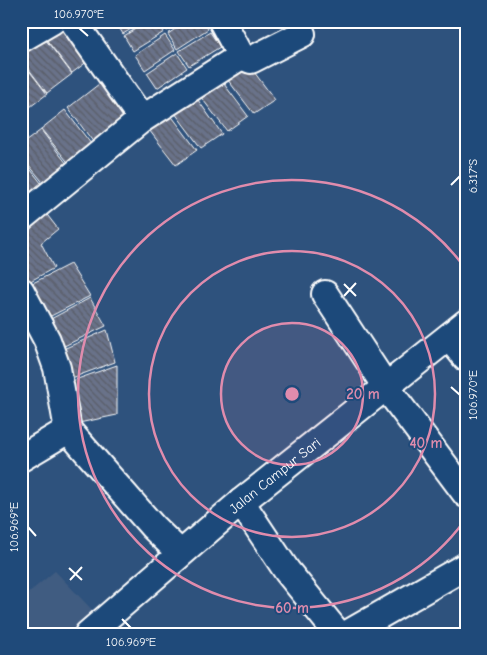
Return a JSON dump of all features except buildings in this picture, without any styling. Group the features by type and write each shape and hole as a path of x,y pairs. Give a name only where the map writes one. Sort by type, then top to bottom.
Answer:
{"street":[{"path":"21,39 52,21"},
{"path":"72,21 142,119"},
{"path":"222,21 241,56 251,60 302,34"},
{"path":"21,218 142,119 241,56"},
{"path":"21,291 47,340 57,368 68,430 153,527 180,553"},
{"path":"325,294 386,387 466,494"},
{"path":"457,330 466,358"},
{"name":"Jalan Campur Sari","path":"88,634 241,502 457,330"},
{"path":"21,458 68,430"},
{"path":"241,502 288,571 338,634"},
{"path":"347,634 466,566"}],"shaded area":[{"path":"55,571 98,616 80,634 21,634 21,599"}]}
